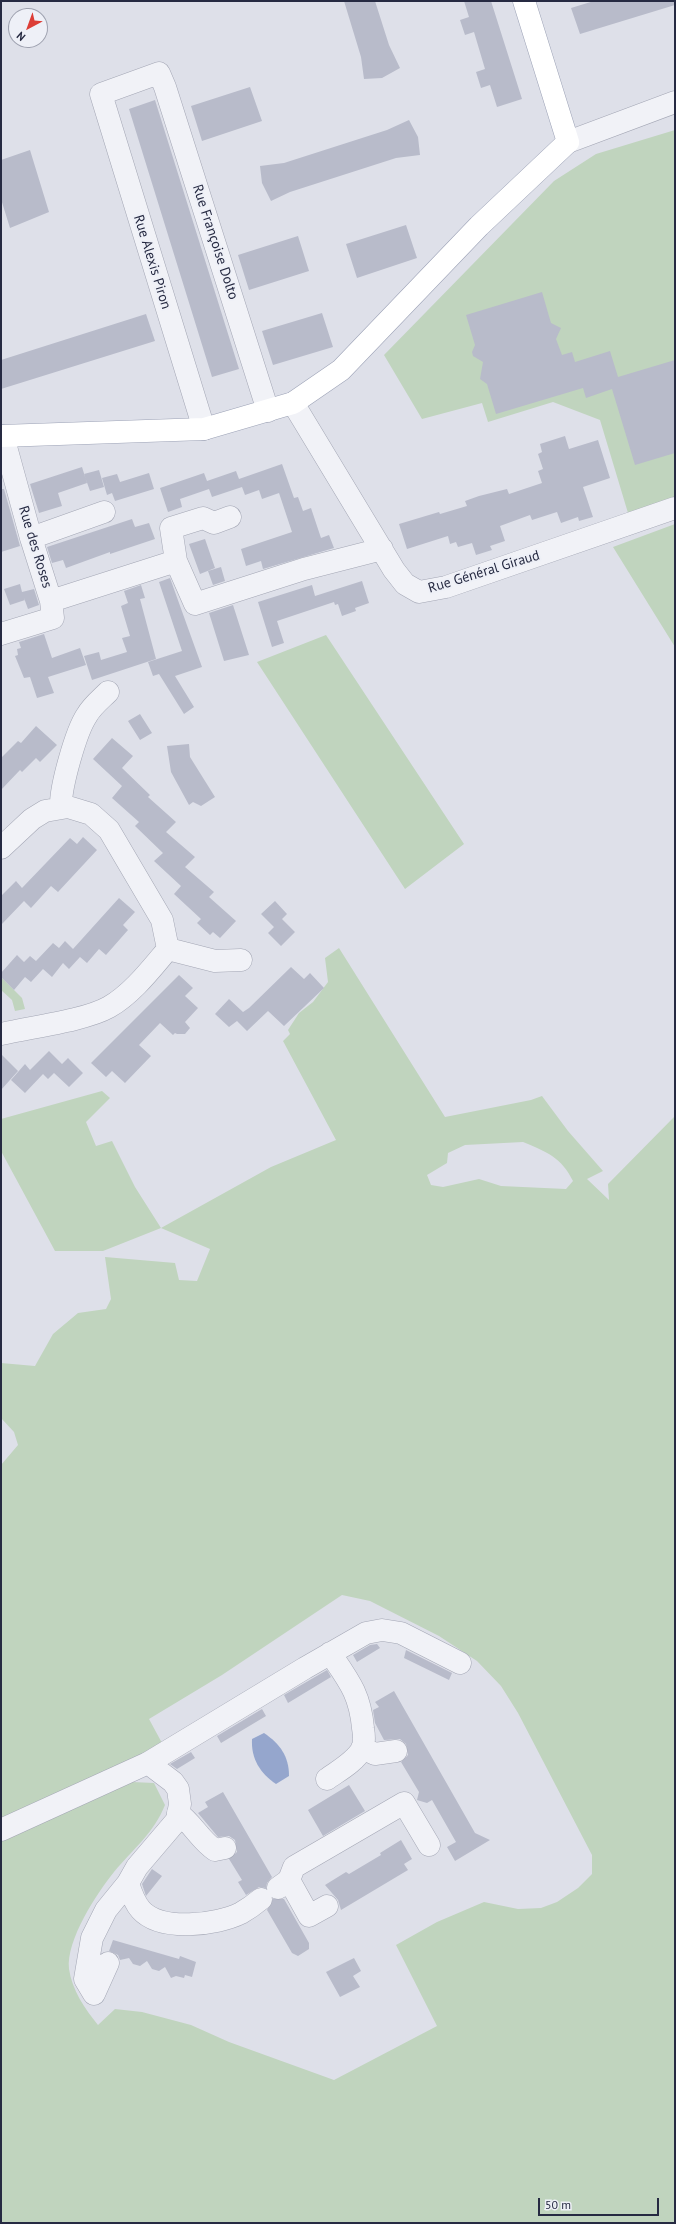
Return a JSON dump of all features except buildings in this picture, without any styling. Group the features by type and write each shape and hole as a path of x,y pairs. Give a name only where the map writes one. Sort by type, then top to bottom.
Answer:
{"main road":[{"path":"2,436 204,429 292,403 341,370 479,226 568,142 524,1"}],"street":[{"name":"Rue Françoise Dolto","path":"101,94 159,73 165,87 268,411"},
{"name":"Rue Alexis Piron","path":"101,94 204,429"},
{"path":"568,142 675,102"},
{"name":"Rue Général Giraud","path":"292,403 334,474 405,584 419,592 446,587 480,577 675,508"},
{"name":"Rue des Roses","path":"2,436 31,538 51,601 176,561"},
{"path":"31,538 104,512"},
{"path":"230,517 214,523 204,518 170,528 176,561 195,604 304,570 382,549"},
{"path":"1,634 53,618 51,601"},
{"path":"60,807 60,795 78,734 86,715 108,692"},
{"path":"1,848 38,814 60,807 75,808 91,814 109,830 162,920 168,949"},
{"path":"168,949 216,961 241,960"},
{"path":"1,1034 103,1010 117,1002 137,984 168,949"},
{"path":"1,1830 148,1763 330,1653 366,1633 382,1630 401,1633 460,1663"},
{"path":"327,1779 356,1757 362,1748 364,1735 361,1707 356,1692 330,1653"},
{"path":"362,1748 375,1754 396,1751"},
{"path":"108,1963 94,1994 85,1979 92,1938 106,1910 128,1883 137,1868 176,1820 180,1804 178,1789 173,1782 148,1763"},
{"path":"128,1883 133,1898 142,1911 162,1923 204,1924 240,1913 276,1889 294,1867 404,1803 429,1845"},
{"path":"178,1813 188,1820 207,1845 215,1850 225,1848"},
{"path":"276,1889 309,1916 327,1906"}],"green space":[{"path":"675,130 675,498 628,513 600,420 553,402 488,422 482,403 422,419 384,355 554,181 596,154"},
{"path":"675,524 675,647 613,547"},
{"path":"326,635 464,844 405,889 257,662"},
{"path":"339,948 445,1117 531,1100 542,1096 568,1131 603,1171 587,1179 609,1200 608,1184 675,1116 675,2223 1,2223 1,1465 18,1445 14,1432 1,1418 1,1363 35,1366 53,1334 78,1313 106,1309 111,1299 105,1257 175,1263 179,1280 197,1281 210,1249 161,1228 271,1167 336,1140 283,1041 290,1034 288,1030 299,1013 313,1002 328,982 325,958","holes":["523,1142 546,1152 564,1166 573,1181 566,1189 501,1186 479,1179 443,1187 431,1185 427,1175 447,1163 448,1153 465,1145","342,1595 370,1601 439,1636 477,1661 501,1686 518,1713 592,1855 592,1874 578,1888 557,1902 541,1908 518,1909 484,1902 437,1922 396,1945 437,2026 334,2080 229,2042 191,2025 142,2012 115,2009 98,2025 76,1992 69,1969 69,1957 77,1931 99,1892 114,1872 149,1832 165,1805 154,1783 132,1782 162,1743 149,1719 222,1675"]},
{"path":"1,977 22,998 25,1009 15,1011 12,1000 1,990"},
{"path":"102,1091 110,1098 86,1122 96,1146 112,1141 135,1187 161,1228 103,1251 55,1251 1,1151 1,1119"}],"water":[{"path":"264,1733 279,1746 289,1769 289,1776 276,1784 261,1770 253,1753 252,1739"}]}
